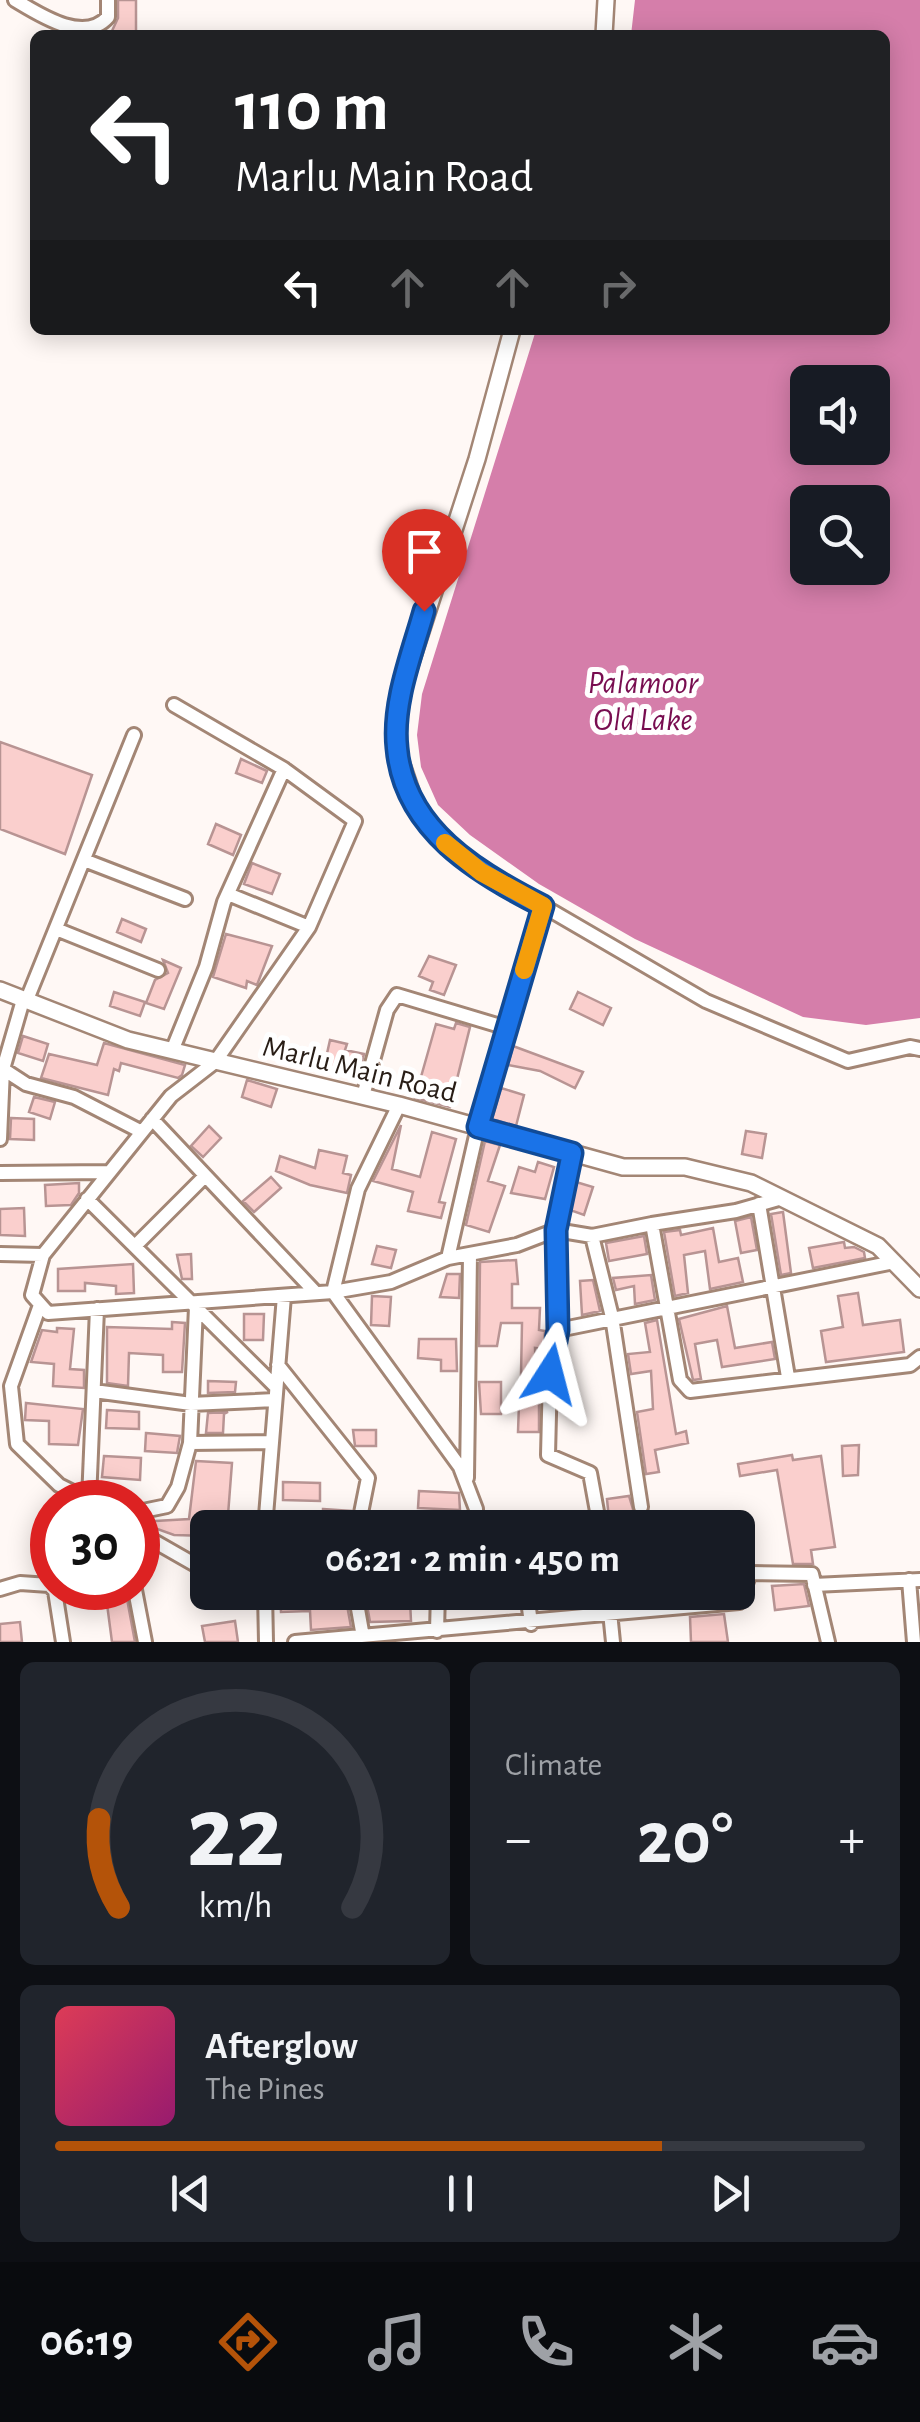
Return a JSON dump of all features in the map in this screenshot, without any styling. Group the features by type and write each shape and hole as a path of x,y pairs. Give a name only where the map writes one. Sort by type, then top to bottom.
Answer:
{"street":[{"path":"15,0 74,28 89,29 108,17 108,0"},
{"path":"604,30 606,0"},
{"path":"511,335 500,383 402,690 396,747 418,812 443,841 481,872 543,906 590,938 706,1000 848,1061 920,1049"},
{"path":"174,705 284,770 355,821 308,927 215,1062 171,1096 44,1254 32,1295 48,1313 332,1292 391,1282 448,1258 470,1256 556,1230 592,1236 782,1198"},
{"path":"0,1139 2,1069 25,1001 134,735"},
{"path":"172,1051 206,967 228,894 284,770"},
{"path":"84,860 185,900"},
{"path":"228,894 308,927"},
{"path":"448,1258 478,1127 543,906"},
{"path":"56,929 158,970"},
{"name":"Marlu Main Road","path":"0,990 128,1040 399,1105 623,1167 685,1167 751,1183 878,1246 920,1289"},
{"path":"363,1096 386,1010 397,996 507,1028"},
{"path":"2,1069 26,1084 74,1097 142,1132"},
{"path":"332,1292 358,1188 399,1105"},
{"path":"152,1119 316,1293"},
{"path":"572,1153 556,1230 558,1330 550,1374 548,1456 590,1473 597,1510"},
{"path":"0,1173 109,1172"},
{"path":"135,1246 205,1176"},
{"path":"88,1199 276,1394"},
{"path":"759,1204 788,1378"},
{"path":"652,1224 684,1388 690,1391 910,1365 920,1357"},
{"path":"592,1236 612,1317 642,1507"},
{"path":"0,1254 44,1254"},
{"path":"467,1487 470,1256"},
{"path":"558,1330 894,1262"},
{"path":"332,1292 460,1467 476,1510"},
{"path":"266,1510 284,1296"},
{"path":"160,1507 167,1506 178,1487 190,1443 193,1304"},
{"path":"40,1305 12,1386 17,1444 55,1480"},
{"path":"92,1480 97,1309"},
{"path":"278,1364 368,1478 362,1510"},
{"path":"94,1391 191,1404 276,1394"},
{"path":"190,1443 272,1442"},
{"path":"160,1545 190,1562"},
{"path":"295,1642 443,1635 739,1602 750,1573 812,1574 828,1642"},
{"path":"814,1585 914,1580 914,1642"},
{"path":"0,1590 20,1583 49,1584 55,1591 63,1642"},
{"path":"139,1610 145,1642"},
{"path":"265,1610 266,1642"},
{"path":"359,1610 363,1637"},
{"path":"440,1610 443,1635"},
{"path":"529,1610 530,1624"},
{"path":"610,1610 613,1642"}],"water":[{"name":"Palamoor Old Lake","path":"635,0 920,0 920,1018 866,1025 803,1017 635,939 539,884 470,835 438,805 421,767 417,735 422,694 534,335 890,335 890,30 632,30"}],"building":[{"path":"118,0 136,0 136,30 112,30 118,18"},
{"path":"0,742 92,775 65,854 0,829"},
{"path":"241,759 267,771 262,783 236,773"},
{"path":"216,824 241,835 233,855 208,844"},
{"path":"252,863 280,874 272,894 244,884"},
{"path":"122,919 146,929 141,942 117,932"},
{"path":"226,934 272,946 257,985 247,981 246,988 213,977"},
{"path":"429,956 456,965 444,995 430,990 433,982 419,976"},
{"path":"163,960 181,968 164,1009 146,1003 155,980 168,973"},
{"path":"114,992 145,1002 140,1016 110,1006"},
{"path":"578,992 611,1008 603,1025 570,1009"},
{"path":"456,1023 470,1027 450,1107 415,1098 436,1024 454,1029"},
{"path":"23,1036 48,1044 43,1061 18,1053"},
{"path":"330,1040 347,1044 345,1050 364,1054 358,1077 324,1067"},
{"path":"104,1043 185,1065 182,1075 178,1078 121,1063 119,1071 114,1069 108,1095 41,1078 49,1054 97,1065"},
{"path":"513,1046 583,1072 575,1088 540,1071 508,1065"},
{"path":"247,1080 277,1089 271,1107 242,1097"},
{"path":"501,1088 524,1095 516,1126 492,1119"},
{"path":"34,1097 55,1102 50,1119 29,1112"},
{"path":"11,1118 34,1119 34,1140 10,1139"},
{"path":"401,1125 392,1169 420,1177 432,1132 456,1139 439,1202 445,1203 441,1218 408,1211 413,1192 373,1181"},
{"path":"209,1126 221,1138 203,1157 191,1146"},
{"path":"746,1131 766,1134 762,1158 742,1154"},
{"path":"485,1141 500,1145 488,1181 505,1186 489,1232 466,1225"},
{"path":"319,1150 347,1156 343,1173 351,1175 347,1193 310,1185 276,1171 280,1156 315,1168"},
{"path":"538,1162 554,1167 545,1199 511,1193 519,1167 535,1172"},
{"path":"271,1177 281,1188 254,1212 243,1201"},
{"path":"576,1182 593,1187 584,1215 570,1210"},
{"path":"79,1183 79,1193 71,1205 46,1206 45,1185"},
{"path":"24,1208 25,1236 0,1235 0,1209"},
{"path":"783,1212 791,1273 781,1275 771,1214"},
{"path":"751,1217 757,1250 741,1253 735,1221"},
{"path":"713,1228 719,1262 738,1258 743,1282 710,1289 705,1251 684,1255 688,1293 675,1296 664,1232 680,1230 681,1235"},
{"path":"644,1236 647,1254 609,1261 606,1243"},
{"path":"844,1242 845,1248 864,1252 865,1258 813,1268 809,1248"},
{"path":"377,1246 396,1250 391,1268 372,1264"},
{"path":"191,1254 192,1279 182,1279 177,1255"},
{"path":"516,1260 518,1284 512,1284 512,1308 540,1308 539,1330 545,1331 544,1349 535,1348 536,1375 521,1375 522,1323 501,1323 497,1346 479,1346 480,1262"},
{"path":"133,1264 134,1293 116,1294 116,1286 85,1283 85,1291 58,1291 58,1269"},
{"path":"447,1274 460,1274 459,1298 440,1297"},
{"path":"651,1275 655,1300 635,1304 634,1286 616,1290 613,1278"},
{"path":"593,1280 600,1311 582,1315 580,1281"},
{"path":"858,1293 863,1325 900,1320 904,1352 826,1362 821,1331 843,1327 838,1296"},
{"path":"372,1296 391,1297 389,1326 371,1325"},
{"path":"727,1306 735,1348 772,1342 775,1359 722,1367 717,1340 695,1344 701,1379 693,1380 679,1319"},
{"path":"244,1314 264,1314 263,1340 244,1340"},
{"path":"657,1320 676,1434 686,1431 688,1443 655,1450 659,1472 646,1474 637,1412 653,1409 651,1371 631,1374 628,1354 650,1352 645,1323"},
{"path":"172,1322 185,1323 182,1372 163,1372 163,1355 129,1353 128,1386 107,1383 107,1327 172,1329"},
{"path":"57,1328 74,1329 70,1369 84,1370 84,1388 53,1386 54,1364 31,1362 42,1330 57,1332"},
{"path":"419,1339 456,1339 457,1371 441,1371 441,1360 418,1358"},
{"path":"208,1381 236,1382 235,1392 208,1393"},
{"path":"479,1382 501,1382 501,1414 481,1414"},
{"path":"26,1403 83,1409 78,1445 49,1444 49,1421 25,1420"},
{"path":"519,1403 539,1403 539,1432 518,1432"},
{"path":"107,1410 139,1412 139,1429 106,1428"},
{"path":"228,1412 224,1414 223,1433 206,1433 208,1413"},
{"path":"353,1430 376,1430 376,1446 355,1446"},
{"path":"146,1433 180,1436 177,1453 145,1451"},
{"path":"859,1445 858,1475 843,1476 842,1446"},
{"path":"792,1455 793,1460 821,1456 835,1547 811,1550 813,1564 793,1564 777,1470 740,1476 738,1464"},
{"path":"104,1456 141,1458 140,1480 102,1477"},
{"path":"196,1461 232,1463 228,1510 190,1510"},
{"path":"283,1482 320,1483 320,1501 283,1500"},
{"path":"419,1491 459,1493 460,1510 418,1508"},
{"path":"629,1496 633,1510 608,1510 607,1499"},
{"path":"190,1511 190,1535 160,1530 160,1521 189,1519"},
{"path":"804,1584 809,1606 775,1610 772,1586"},
{"path":"108,1610 129,1610 135,1642 112,1642"},
{"path":"281,1610 348,1610 351,1627 311,1630 310,1611"},
{"path":"368,1610 410,1610 411,1621 370,1622"},
{"path":"724,1614 728,1642 691,1642 690,1617"},
{"path":"235,1621 238,1642 205,1642 202,1626"},
{"path":"20,1622 22,1642 0,1642 0,1624"}],"slow traffic":[{"path":"445,843 481,872 543,906 524,970"}],"route":[{"path":"424,611 402,690 396,747 418,812 443,841 481,872 543,906 478,1127 572,1153 556,1230 558,1330 550,1374"}]}
